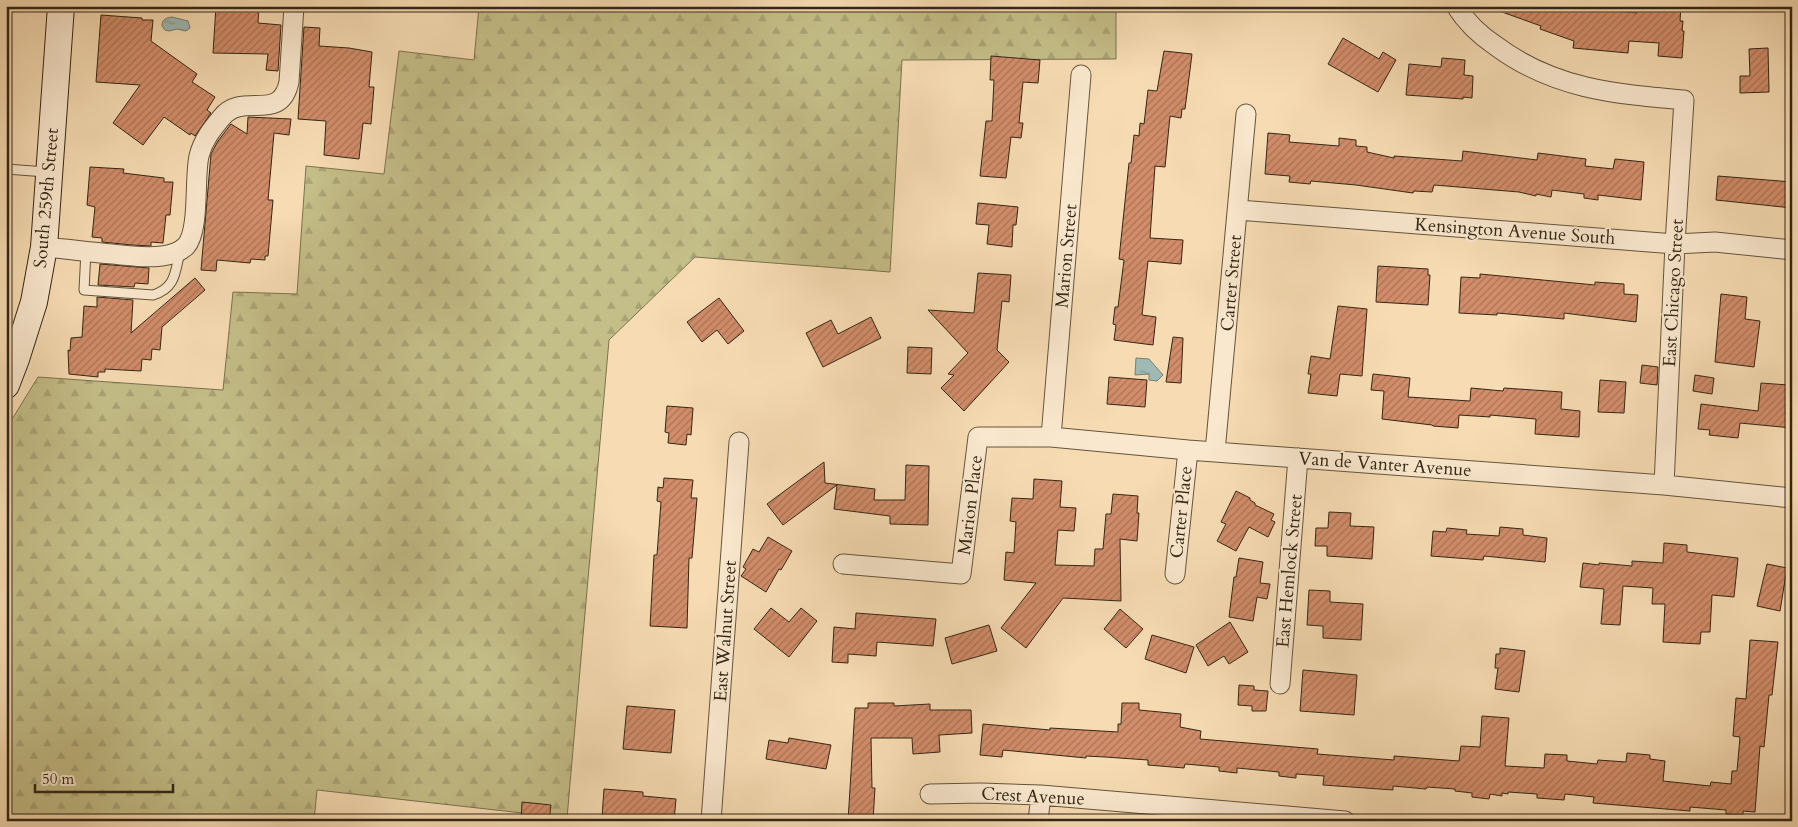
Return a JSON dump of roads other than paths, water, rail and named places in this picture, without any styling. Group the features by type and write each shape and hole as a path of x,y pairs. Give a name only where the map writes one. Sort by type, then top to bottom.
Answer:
{"street":[{"name":"South 259th Street","path":"6,385 16,348 34,302 44,247 61,6"},
{"path":"44,247 151,257 180,251 186,246 194,224 197,172 200,154 206,138 230,109 242,105 271,105 281,99 286,91 289,82 294,6"},
{"name":"East Chicago Street","path":"1456,6 1460,13 1483,37 1514,59 1562,81 1617,94 1684,100 1675,244 1664,485"},
{"name":"Marion Street","path":"1051,437 1081,75"},
{"name":"Carter Street","path":"1215,452 1246,114"},
{"name":"Kensington Avenue South","path":"1238,210 1675,244 1715,242 1792,250"},
{"name":"Van de Vanter Avenue","path":"978,437 1051,437 1188,450 1664,485 1792,498"},
{"name":"Marion Place","path":"844,564 961,574 978,437"},
{"name":"East Walnut Street","path":"711,821 739,442"},
{"name":"Carter Place","path":"1175,574 1188,450"},
{"name":"East Hemlock Street","path":"1280,684 1298,458"},
{"name":"Crest Avenue","path":"930,794 1040,795 1254,817 1345,821"},
{"path":"1038,821 1040,795"}],"lane":[{"path":"6,169 49,173"},
{"path":"86,251 84,290 153,295 161,293 168,288 173,279 180,251"}],"water":[{"path":"172,17 188,21 190,28 186,31 177,29 165,30 162,26 164,20"},
{"path":"1136,358 1149,359 1163,375 1157,381 1149,380 1149,374 1135,375"}]}
